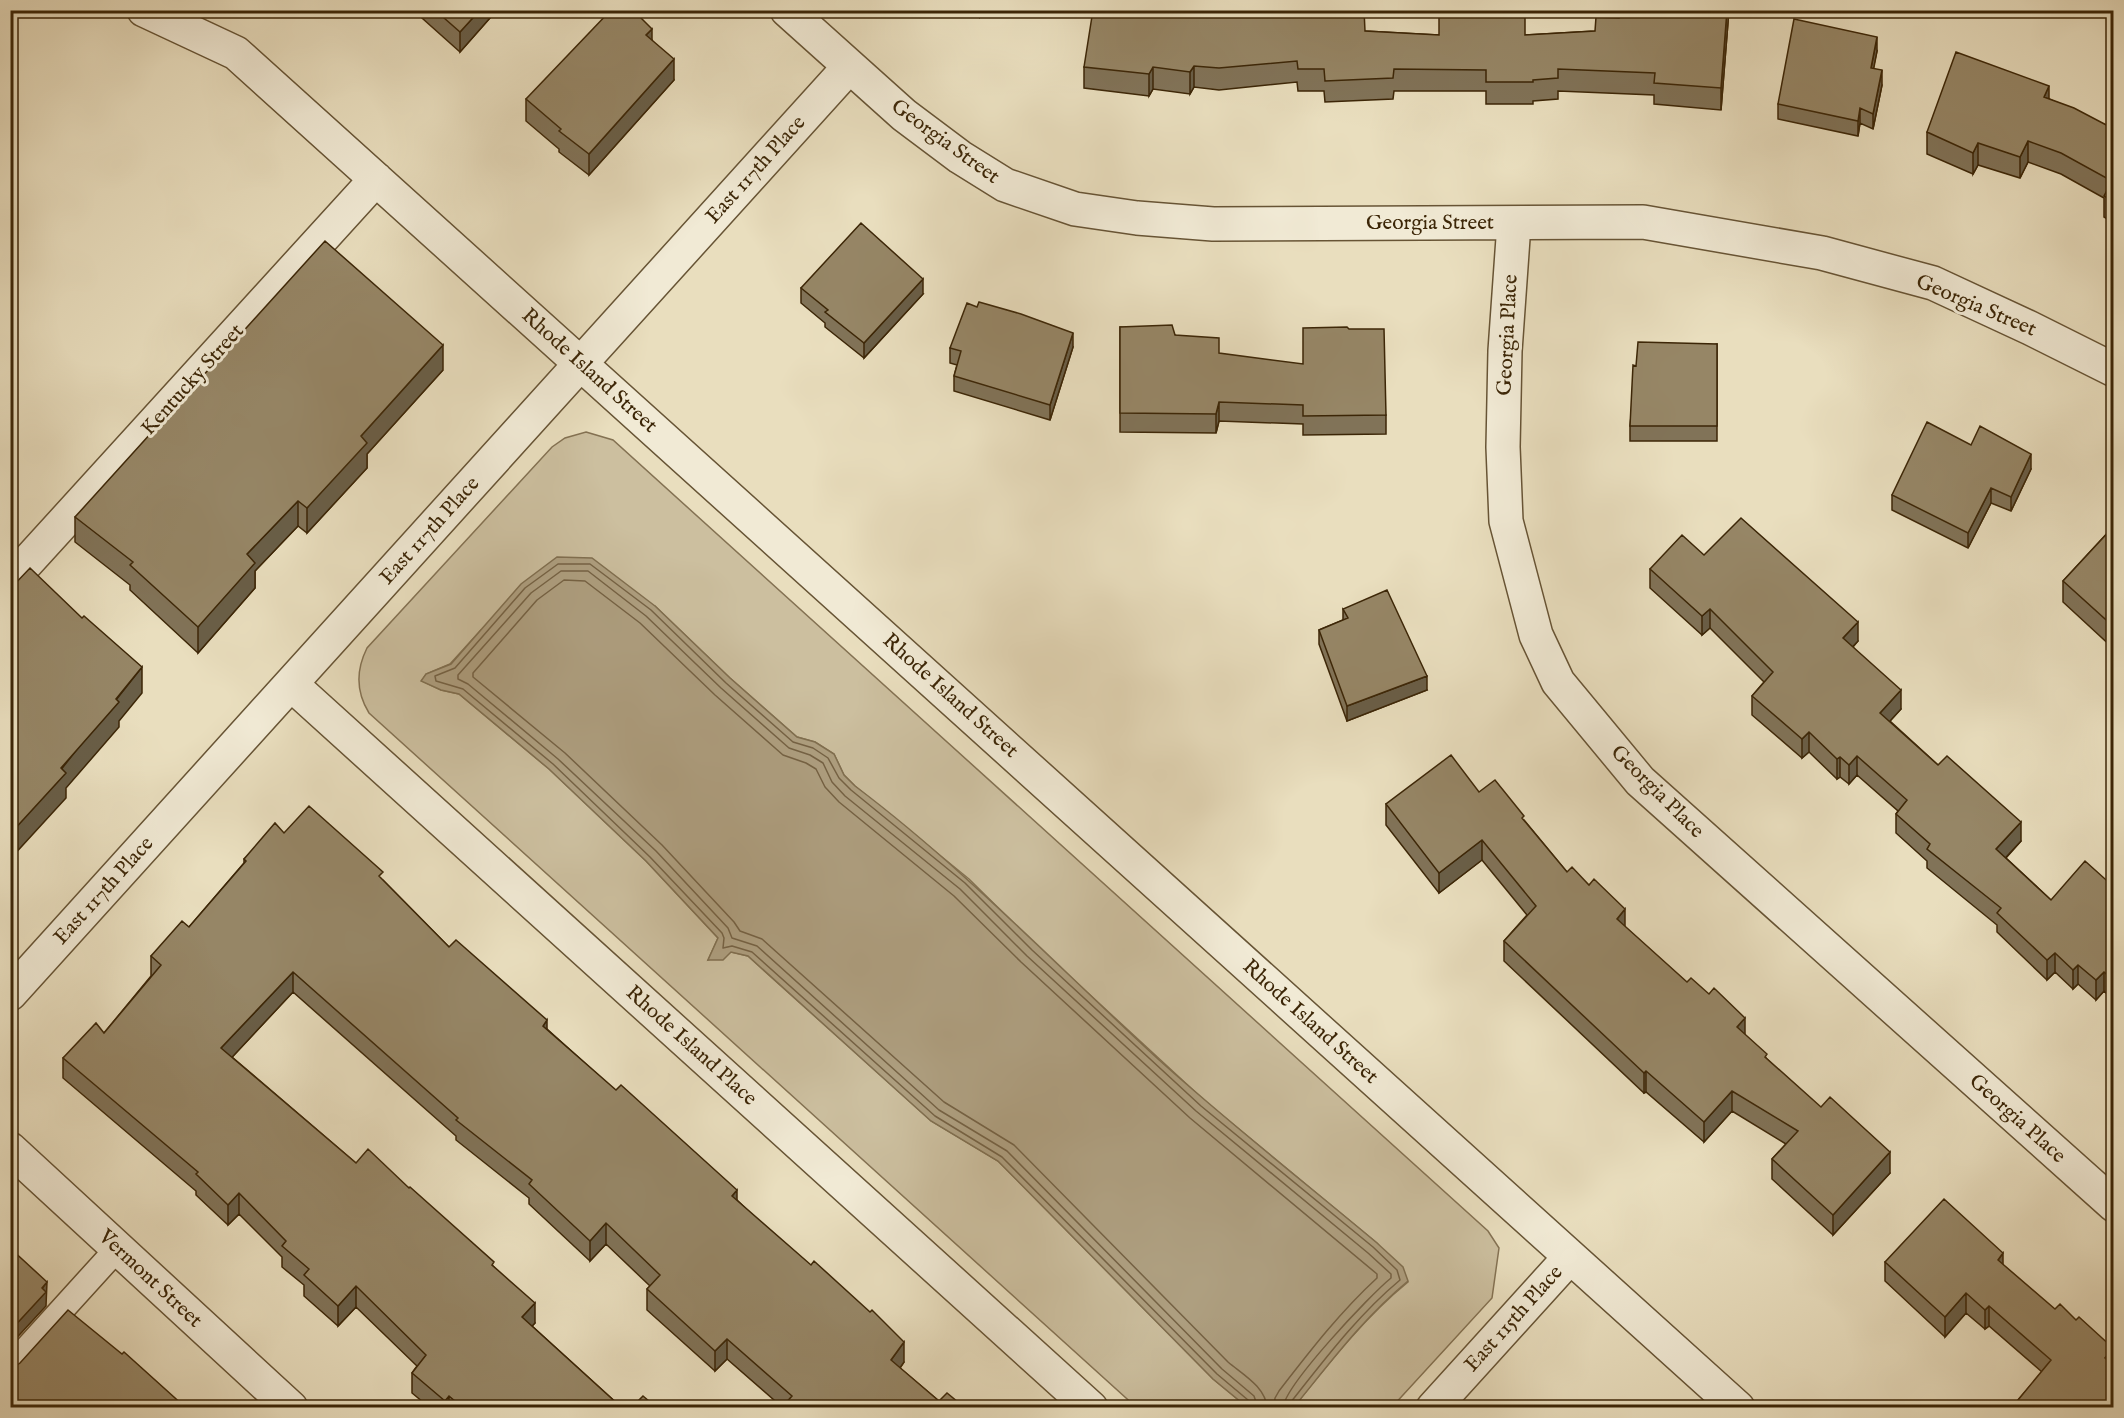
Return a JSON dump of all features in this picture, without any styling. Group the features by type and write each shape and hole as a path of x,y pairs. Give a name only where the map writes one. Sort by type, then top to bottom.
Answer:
{"street":[{"name":"Rhode Island Street","path":"144,10 236,53 1738,1407"},
{"name":"Georgia Street","path":"787,10 904,115 960,157 1005,185 1075,209 1137,218 1213,224 1643,222 1822,253 1933,283 2114,370"},
{"name":"East 117th Place","path":"10,994 849,67"},
{"name":"Kentucky Street","path":"10,581 376,179"},
{"name":"Georgia Place","path":"1514,224 1505,351 1503,447 1506,521 1536,635 1558,682 1640,781 2114,1205"},
{"name":"Rhode Island Place","path":"291,684 1091,1407"},
{"name":"Vermont Street","path":"10,1149 291,1407"},
{"name":"East 115th Place","path":"1432,1407 1570,1257"}],"lane":[{"path":"10,1367 117,1249"}],"shaded area":[{"path":"586,432 613,440 1488,1231 1499,1248 1492,1298 1392,1407 1294,1407 1362,1326 1408,1282 1377,1243 1205,1101 1037,946 969,879 855,786 844,775 834,754 815,742 797,737 730,678 655,606 481,630 450,664 426,674 422,681 441,690 459,694 549,769 646,861 718,938 708,960 731,952 748,956 931,1121 998,1161 1213,1379 1247,1407 1136,1407 369,713 362,697 359,681 361,664 367,648 552,447 565,438"}],"water":[{"path":"557,557 592,558 655,606 730,678 797,737 815,742 834,754 844,775 855,786 972,884 1185,1083 1403,1267 1408,1281 1376,1310 1294,1407 1247,1407 1213,1379 998,1161 931,1121 748,956 731,952 723,960 708,960 718,938 646,861 549,769 459,694 441,690 421,681 426,674 451,664 521,584"}],"building":[{"path":"435,10 480,10 460,32"},
{"path":"611,10 633,10 652,29 646,35 674,59 589,154 559,131 561,129 526,99"},
{"path":"1093,10 1364,10 1365,31 1439,35 1439,10 1525,10 1525,35 1595,31 1596,17 1619,18 1619,10 1727,10 1721,88 1654,83 1655,73 1558,69 1558,78 1533,80 1533,82 1486,82 1486,70 1394,69 1393,78 1325,81 1324,69 1298,69 1297,61 1219,68 1194,66 1190,72 1153,67 1149,74 1084,67"},
{"path":"1794,19 1877,37 1871,68 1882,70 1873,114 1860,108 1858,121 1778,104"},
{"path":"1956,52 2049,86 2044,97 2074,108 2114,129 2114,202 2104,196 2112,181 2061,153 2028,141 2020,157 1978,143 1973,153 1927,132"},
{"path":"861,223 923,279 864,343 825,312 828,310 801,288"},
{"path":"325,241 443,345 361,436 367,443 307,508 298,501 247,554 255,563 198,627 130,565 133,562 75,517"},
{"path":"979,302 1073,333 1050,405 954,376 961,351 950,348 967,303 977,307"},
{"path":"1172,325 1175,335 1219,338 1219,353 1303,364 1303,328 1384,329 1386,415 1303,416 1303,405 1219,402 1216,414 1120,413 1120,327"},
{"path":"1638,342 1717,344 1717,426 1630,426 1633,365 1636,366"},
{"path":"1927,422 1971,445 1980,426 2031,454 2011,497 1991,488 1968,533 1892,495"},
{"path":"1741,518 1858,622 1843,638 1901,690 1880,713 1938,765 1947,756 2021,822 1996,849 2051,900 2085,861 2114,887 2114,981 2104,972 2096,980 2078,965 2073,970 2055,953 2047,960 1997,913 2001,908 1927,849 1930,844 1896,814 1907,800 1857,756 1849,765 1840,757 1837,759 1809,732 1802,739 1752,696 1773,672 1710,609 1702,616 1650,569 1682,535 1704,555"},
{"path":"2114,526 2114,627 2063,581"},
{"path":"30,568 82,618 84,616 142,667 116,699 119,702 61,768 66,773 11,833 10,589"},
{"path":"1387,590 1427,676 1347,706 1319,630 1348,618 1343,609"},
{"path":"1451,755 1479,792 1495,780 1524,816 1522,818 1567,872 1572,867 1589,885 1594,879 1625,909 1617,919 1687,982 1691,978 1709,994 1714,988 1745,1018 1737,1027 1767,1054 1765,1057 1821,1107 1830,1097 1890,1152 1833,1215 1772,1159 1798,1131 1732,1091 1704,1122 1646,1071 1644,1073 1504,941 1536,906 1482,840 1439,873 1386,804"},
{"path":"309,806 383,872 379,876 449,947 456,940 547,1020 543,1026 616,1090 621,1085 737,1190 732,1196 811,1265 814,1261 870,1312 872,1310 904,1342 891,1360 939,1401 947,1393 964,1407 782,1407 792,1396 727,1339 715,1351 647,1289 660,1275 606,1223 590,1241 529,1184 532,1180 456,1120 458,1118 293,972 221,1048 356,1163 368,1149 494,1262 492,1265 535,1303 522,1317 621,1407 462,1407 449,1396 445,1401 412,1373 426,1355 356,1286 338,1306 304,1275 309,1269 282,1246 286,1241 239,1193 228,1205 196,1174 198,1172 63,1058 96,1023 104,1033 161,965 151,956 182,921 189,927 246,861 244,859 275,823 284,833"},
{"path":"1944,1199 2003,1253 1998,1260 2055,1309 2060,1304 2076,1320 2079,1317 2113,1348 2105,1358 2114,1366 2114,1407 2027,1407 2018,1400 2051,1360 1989,1306 1985,1310 1966,1293 1945,1317 1885,1262"},
{"path":"10,1248 47,1282 42,1288 46,1292 10,1331"},
{"path":"68,1310 122,1354 124,1352 185,1407 10,1407 10,1367 20,1363"},
{"path":"643,1396 656,1407 632,1407"}]}
